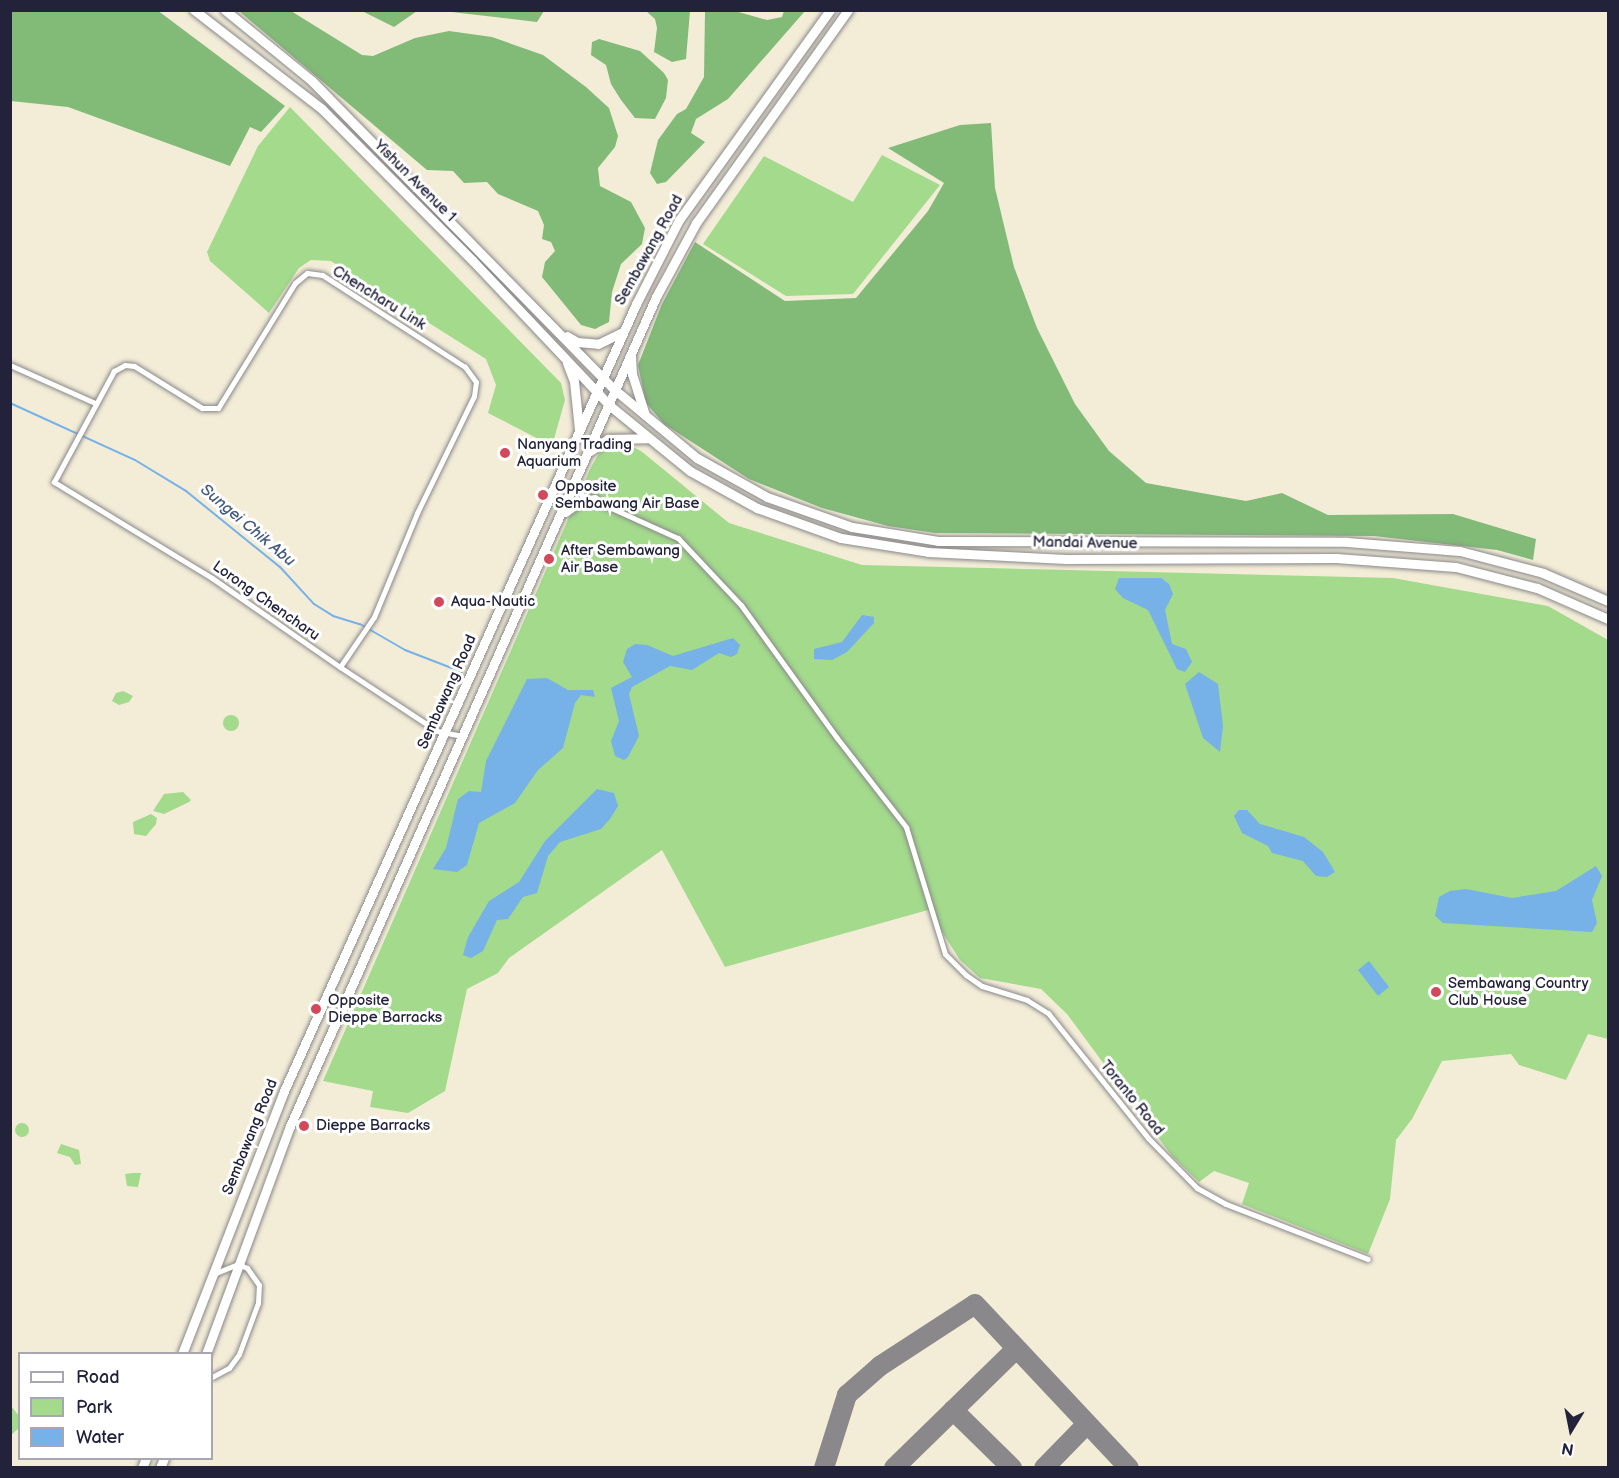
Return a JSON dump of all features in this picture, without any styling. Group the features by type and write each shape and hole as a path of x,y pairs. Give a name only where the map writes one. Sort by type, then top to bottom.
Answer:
{"main road":[{"name":"Yishun Avenue 1","path":"194,10 322,109 597,392"},
{"name":"Yishun Avenue 1","path":"225,10 312,81 602,377"},
{"name":"Sembawang Road","path":"182,1352 284,1091 623,332 682,216 830,10"},
{"name":"Sembawang Road","path":"206,1352 290,1126 573,490 630,353 696,223 848,10"},
{"path":"555,328 588,345 623,332"},
{"path":"630,353 635,387 645,416"},
{"path":"565,358 574,381 579,433"},
{"name":"Mandai Avenue","path":"602,377 697,458 767,497 852,527 938,541 1347,542 1460,552 1543,573 1608,601"},
{"name":"Mandai Avenue","path":"597,392 646,438 690,471 757,508 841,538 928,552 1055,558 1336,558 1456,567 1537,588 1608,620"},
{"path":"588,452 608,439 646,438"},
{"path":"561,516 579,502 595,499"}],"street":[{"name":"Chencharu Link","path":"54,482 114,371 129,365 202,408 218,408 295,283 307,273 322,276 465,367 476,382 474,396 417,513 372,621 340,667"},
{"path":"10,365 95,403"},
{"name":"Lorong Chencharu","path":"54,482 212,578 340,667 444,735"},
{"name":"Toranto Road","path":"556,483 678,538 741,605 837,738 906,827 945,954 954,964 982,986 1027,1000 1048,1013 1148,1138 1197,1188 1226,1204 1368,1259"},
{"path":"444,735 463,736"},
{"path":"211,1275 238,1263 247,1268 259,1284 258,1303 239,1354 229,1368 213,1376"}],"green space":[{"path":"157,10 285,106 261,132 250,127 230,166 68,107 11,101 11,11"},
{"path":"239,11 291,11 362,55 373,56 415,38 449,31 492,37 543,55 586,87 609,108 618,136 615,147 598,168 600,186 631,202 645,228 642,244 621,264 612,292 609,322 595,329 581,325 542,277 545,262 555,251 551,242 542,239 544,225 538,211 498,194 487,182 464,183 453,171 427,170"},
{"path":"362,11 417,11 394,27"},
{"path":"443,11 544,11 537,22"},
{"path":"646,11 690,11 686,59 672,62 654,52 657,28 655,19"},
{"path":"705,11 735,11 767,20 782,17 784,11 805,11 728,99 696,119 691,133 705,142 666,182 657,184 650,173 658,140 677,114 686,109 704,77"},
{"path":"599,39 640,51 664,73 668,80 666,98 655,119 635,118 621,100 611,84 606,65 591,55 592,42"},
{"path":"290,107 561,383 565,400 552,446 488,413 496,385 486,359 331,261 311,260 299,268 269,313 210,261 207,252 258,146"},
{"path":"991,123 995,188 1014,267 1037,328 1075,404 1109,451 1146,483 1246,501 1282,493 1328,515 1453,514 1536,539 1533,560 1497,550 1374,536 935,533 888,526 822,508 749,479 664,424 646,403 638,365 662,304 695,242 785,301 856,298 928,211 944,183 888,148 960,125"},
{"path":"882,155 940,185 853,294 786,296 703,244 764,156 853,202"},
{"path":"611,444 627,444 641,451 729,523 862,565 1393,578 1548,606 1608,640 1608,1039 1588,1034 1566,1080 1519,1065 1511,1054 1442,1061 1412,1119 1396,1140 1390,1199 1368,1254 1242,1204 1249,1183 1214,1171 1199,1182 1172,1156 1067,1014 1041,989 980,978 960,960 928,910 725,967 662,850 509,958 498,973 467,989 445,1091 408,1113 370,1107 373,1091 323,1081 591,467 600,452"},
{"path":"123,691 133,696 129,702 119,705 112,701 116,693"},
{"path":"231,715 237,717 239,723 237,729 231,731 225,729 223,723 225,717"},
{"path":"183,792 191,800 189,802 164,814 153,811 164,794"},
{"path":"151,814 157,818 156,824 146,836 134,834 133,822"},
{"path":"19,1123 25,1123 29,1130 25,1137 19,1137 15,1133 15,1127"},
{"path":"61,1144 79,1150 81,1164 75,1165 70,1157 57,1153"},
{"path":"141,1173 138,1187 127,1186 125,1174"},
{"path":"11,1406 18,1415 18,1429 11,1435"}],"water":[{"path":"1119,578 1161,578 1169,584 1173,594 1165,610 1172,644 1186,649 1192,662 1185,672 1177,669 1148,610 1123,598 1115,589"},
{"path":"862,615 874,617 874,623 847,652 832,660 814,659 814,649 842,642"},
{"path":"733,638 740,645 737,654 731,657 719,653 692,670 670,666 632,687 629,694 639,736 628,757 624,760 615,756 611,741 619,721 611,688 632,677 623,662 627,649 635,644 647,645 673,656"},
{"path":"1199,672 1218,684 1223,726 1220,752 1203,738 1185,684"},
{"path":"547,678 568,690 593,690 595,697 581,695 575,703 563,748 538,770 515,803 479,823 467,865 457,872 433,869 446,848 458,799 469,791 481,792 486,761 527,679"},
{"path":"597,789 614,793 618,806 610,819 601,829 560,842 548,856 537,893 523,897 508,919 497,920 483,951 471,958 463,955 468,937 489,901 519,882 545,841"},
{"path":"1239,810 1247,810 1260,824 1304,837 1323,852 1335,872 1327,877 1316,876 1303,861 1272,853 1268,846 1242,833 1234,816"},
{"path":"1596,866 1602,876 1592,900 1597,923 1592,932 1443,923 1435,916 1439,897 1450,891 1466,889 1512,898 1556,891"},
{"path":"1369,961 1389,987 1378,996 1358,970"}],"waterway":[{"name":"Sungei Chik Abu","path":"10,403 135,460 186,491 280,567 314,604 333,616 360,624 405,650 462,672"}],"taxiway":[{"path":"824,1468 847,1395 880,1366 975,1304 1129,1468"},
{"path":"894,1468 1015,1350"},
{"path":"953,1410 1012,1468"},
{"path":"1044,1468 1086,1425"}],"place":[{"name":"Nanyang Trading Aquarium","path":"505,453"},
{"name":"Opposite Sembawang Air Base","path":"543,495"},
{"name":"After Sembawang Air Base","path":"549,559"},
{"name":"Aqua-Nautic","path":"439,602"},
{"name":"Sembawang Country Club House","path":"1436,992"},
{"name":"Opposite Dieppe Barracks","path":"316,1009"},
{"name":"Dieppe Barracks","path":"304,1126"}]}
